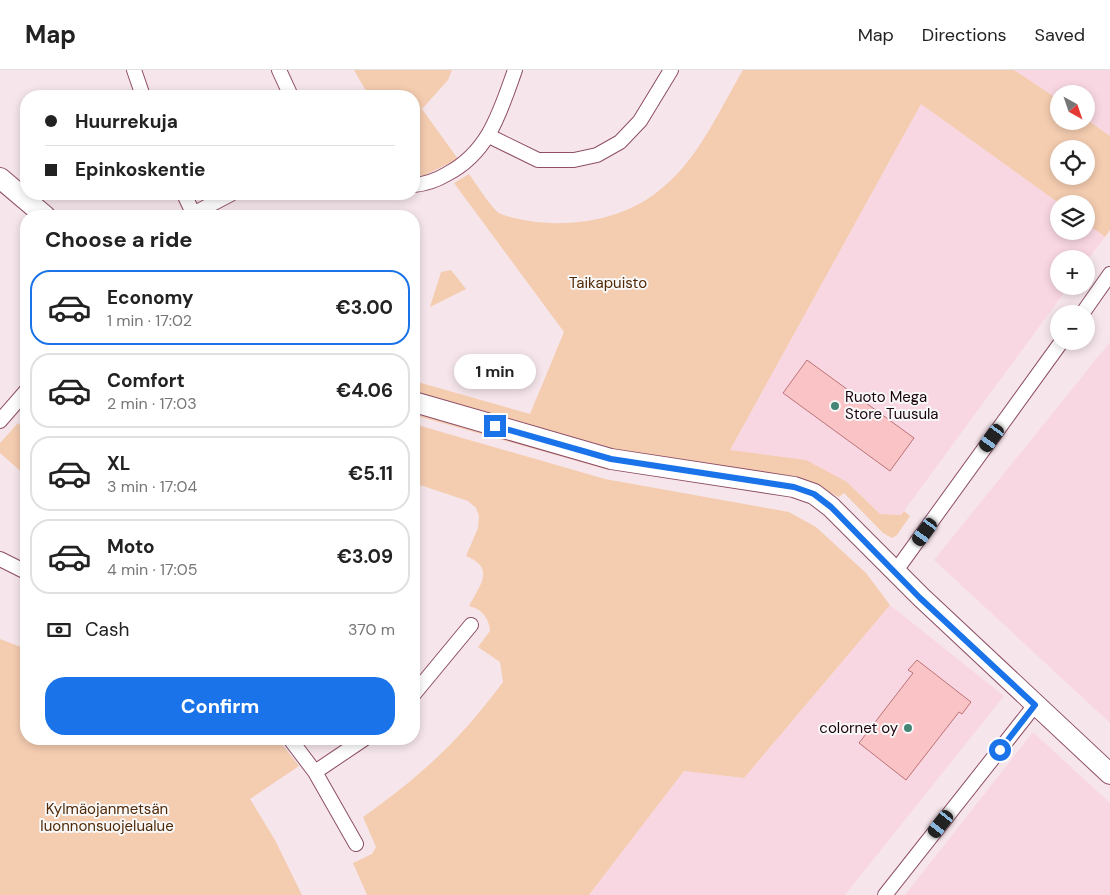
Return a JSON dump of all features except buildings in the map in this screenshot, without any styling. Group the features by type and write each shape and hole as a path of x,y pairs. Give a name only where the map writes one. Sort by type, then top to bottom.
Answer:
{"street":[{"path":"134,70 140,90"},
{"path":"279,70 287,90"},
{"path":"420,184 431,181 455,170 478,150 489,136 498,118 515,70"},
{"path":"489,136 538,160 574,160 597,154 620,142 640,121 671,70"},
{"path":"0,178 20,195"},
{"path":"26,200 38,210"},
{"path":"201,210 220,200"},
{"path":"1088,305 1110,274"},
{"path":"895,572 1055,350"},
{"path":"0,421 20,397"},
{"path":"420,404 611,459 803,489 814,494 831,507 895,572 1110,774"},
{"path":"0,559 20,569"},
{"path":"420,687 470,625"},
{"path":"885,895 1035,705"},
{"path":"295,745 315,772 356,844"},
{"path":"315,772 355,745"}],"shaded area":[{"path":"1014,70 1110,70 1110,136 1095,125 1095,85 1050,85 1050,94"},
{"path":"921,104 1050,197 1050,240 1095,240 1095,230 1105,237 1095,250 1050,250 1050,295 1062,295 1055,305 1050,305 1050,312 901,515 880,514 847,482 730,450"},
{"path":"1110,342 1110,723 934,560"},
{"path":"890,605 1004,696 845,895 589,895 684,771 744,778"},
{"path":"1033,732 1110,803 1110,895 905,895"}],"green space":[{"path":"354,70 452,70 448,80 422,109 458,159 420,176 420,90 366,90"},
{"name":"Taikapuisto","path":"743,70 1014,70 1050,94 1050,130 1095,130 1095,125 1110,136 1110,230 1105,237 1095,230 1095,195 1050,195 1050,197 921,104 730,450 806,460 847,482 880,514 901,515 904,511 910,516 897,535 892,538 883,533 844,493 839,497 807,482 613,452 420,397 420,383 530,414 564,332 454,183 469,174 496,211 512,218 536,222 573,223 625,211 641,203 670,181 692,156"},
{"path":"451,270 466,289 430,307 441,272"},
{"path":"420,410 791,493 790,497 605,469 420,417"},
{"path":"18,423 20,425 20,471 0,453 0,443"},
{"path":"420,426 605,479 789,512 816,527 866,573 890,605 744,778 684,771 589,895 367,895 353,863 372,854 376,847 363,817 403,787 439,756 472,721 503,682 500,662 478,647 490,631 488,622 481,612 469,606 481,584 483,572 481,566 466,556 478,528 479,516 476,508 468,501 420,485"},
{"name":"Kylmäojanmetsän luonnonsuojelualue","path":"0,639 20,647 20,745 283,745 299,766 250,799 275,840 302,895 0,895"}],"place":[{"name":"Ruoto Mega Store Tuusula","path":"835,406"},
{"name":"colornet oy","path":"908,728"}],"route":[{"path":"495,426 611,459 794,487 814,494 831,507 920,598 1035,705 1000,750"}]}
